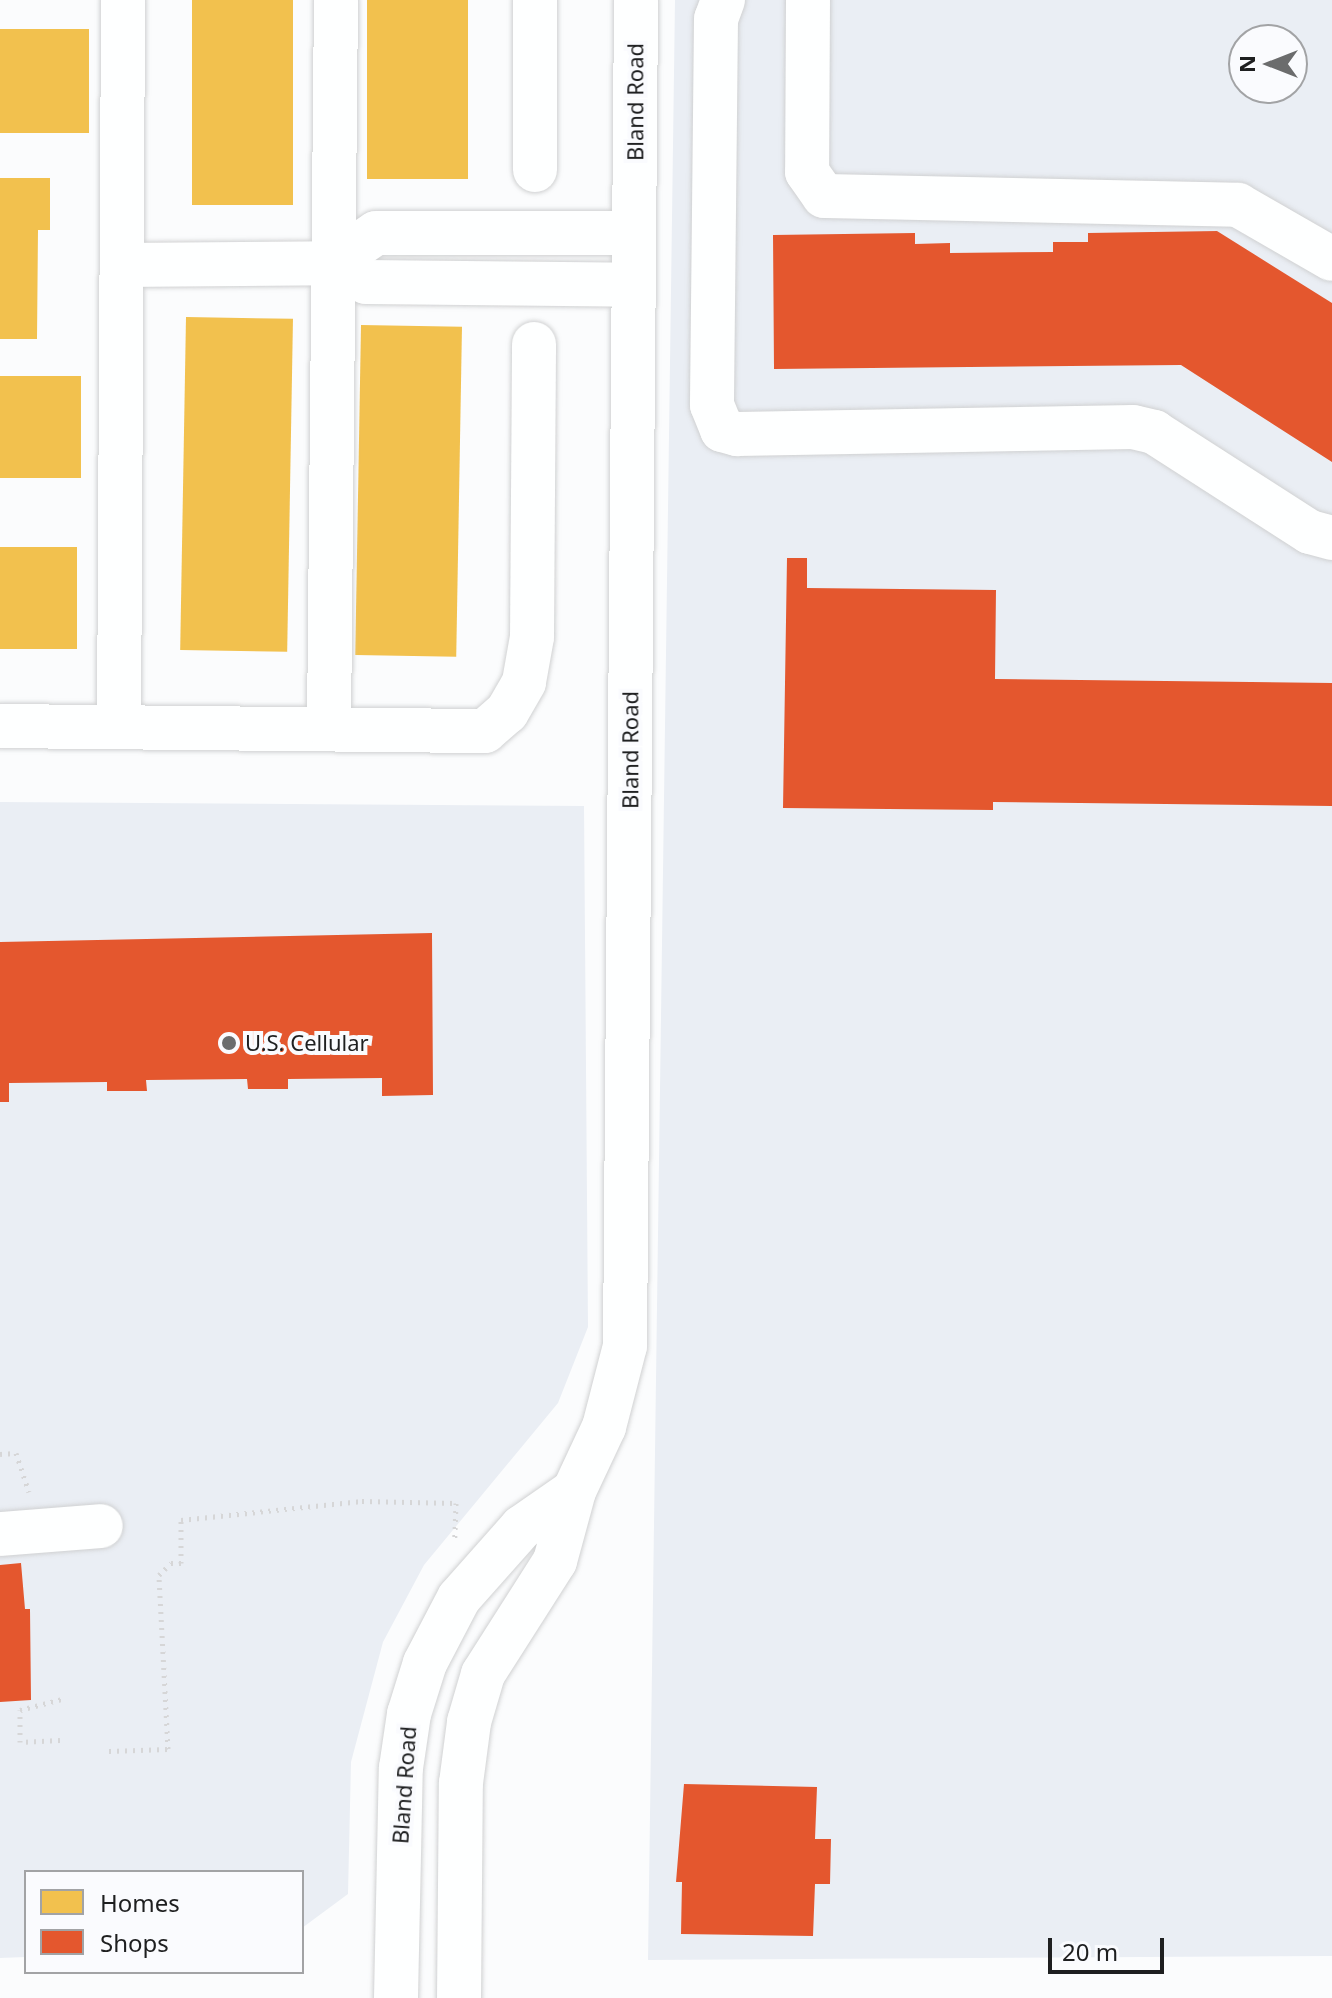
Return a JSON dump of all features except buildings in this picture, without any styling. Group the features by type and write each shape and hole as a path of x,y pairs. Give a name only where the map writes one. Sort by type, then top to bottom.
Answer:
{"street":[{"path":"119,727 123,0"},
{"path":"329,727 336,0"},
{"path":"535,0 535,170"},
{"name":"Bland Road","path":"459,1998 461,1783 469,1722 483,1674 555,1561 574,1491 604,1427 625,1346 636,0"},
{"path":"723,0 716,19 712,405 722,430 737,434 1133,427 1154,432 1310,532 1332,538"},
{"path":"808,0 807,172 824,196 1238,205 1332,259"},
{"path":"332,263 376,233 634,233"},
{"path":"122,265 332,263 366,282 634,285"},
{"path":"0,726 485,731 507,712 518,692 532,637 534,344"},
{"name":"Bland Road","path":"396,1998 401,1768 409,1714 425,1663 459,1598 522,1527 574,1491"},
{"path":"20,1532 101,1526"}],"path":[{"path":"0,1454 16,1453 20,1532"},
{"path":"109,1751 168,1749 159,1575 171,1563 181,1563 181,1520 362,1501 456,1503 455,1547"},
{"path":"60,1740 20,1742 20,1710 62,1699"}],"shaded area":[{"path":"675,0 1332,0 1332,1956 648,1960"},
{"path":"0,802 584,806 588,1327 558,1403 424,1565 383,1642 351,1762 348,1894 304,1927 304,1870 24,1870 24,1957 0,1958"}],"place":[{"name":"U.S. Cellular","path":"229,1043"}]}
